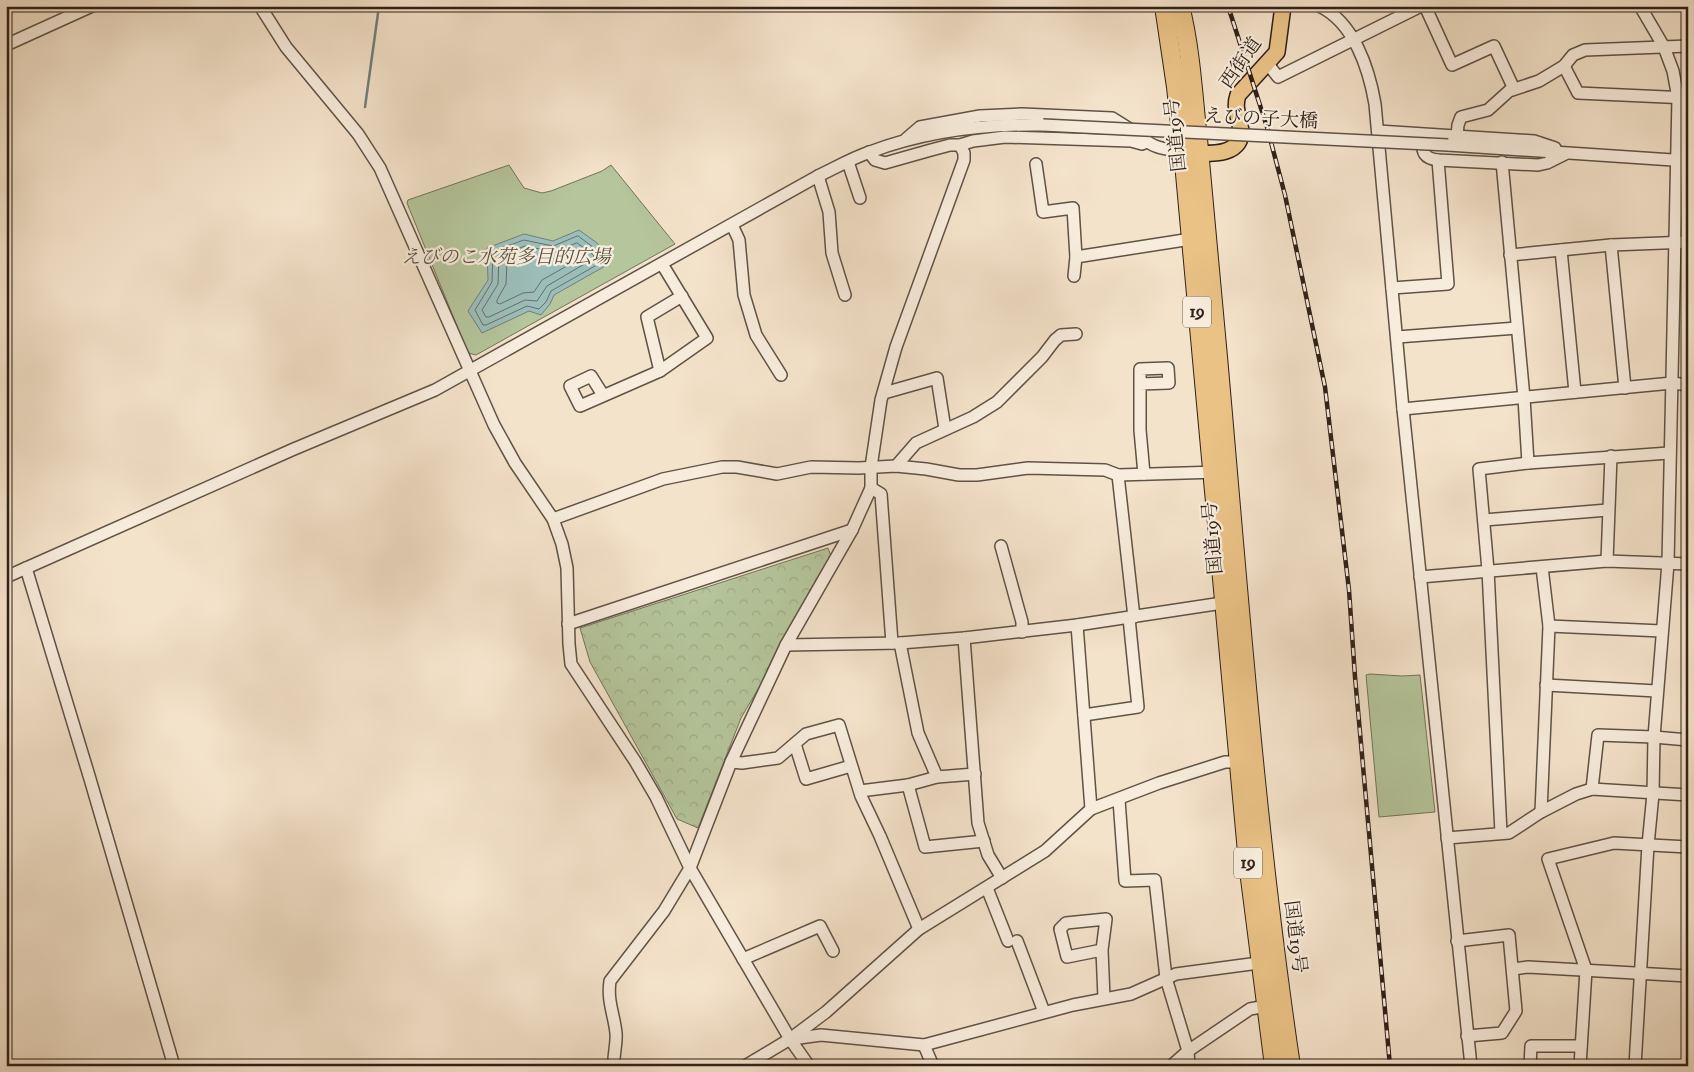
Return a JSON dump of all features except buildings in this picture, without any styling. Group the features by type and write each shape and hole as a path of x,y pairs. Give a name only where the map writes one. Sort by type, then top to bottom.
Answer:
{"highway":[{"name":"国道19号","path":"1164,6 1176,87 1191,153 1246,762 1268,962 1292,1066"},
{"name":"国道19号","path":"1180,6 1193,88 1191,239 1197,320 1220,472"},
{"name":"国道19号","path":"1268,962 1266,1006 1274,1066"}],"main road":[{"name":"西街道","path":"1191,153 1214,154 1225,152 1237,144 1240,137 1236,111 1238,95 1277,52 1283,6"}],"street":[{"path":"6,45 92,6"},
{"path":"260,6 286,47 358,134 380,168 494,425 515,463 553,519 562,544 567,568 571,664 635,761 656,797 690,868 790,1039 809,1066"},
{"path":"1319,6 1334,16 1348,31 1353,40 1370,79 1378,132 1403,409 1471,1066"},
{"path":"1268,64 1278,77 1353,40 1407,9 1423,6 1452,65 1494,46 1514,89"},
{"path":"1635,1066 1642,974 1648,846 1653,794 1657,691 1668,563 1675,241 1682,161 1683,98 1664,47 1640,6"},
{"path":"1457,136 1461,117 1488,110 1509,91 1539,81 1564,66 1573,55 1585,50 1688,46"},
{"path":"1564,66 1578,94 1683,98"},
{"path":"903,142 920,127 980,116 1022,114 1112,118 1157,147 1191,153"},
{"name":"えびの子大橋","path":"6,577 294,449 435,390 818,176 869,152 903,142 948,131 986,126 1043,125 1448,146 1682,161"},
{"path":"1378,132 1534,141 1567,153"},
{"path":"1421,134 1424,153 1430,159 1538,165 1547,163 1567,153"},
{"path":"869,152 875,160 885,163 950,145 960,145 973,140 1005,137 1131,141 1142,144 1147,142"},
{"path":"614,1066 616,1037 615,1022 608,994 610,981 664,911 690,868 731,762 786,645 852,530 871,488 871,467 884,393 896,348 964,160 964,153 960,145"},
{"path":"1392,288 1448,284 1438,160"},
{"path":"848,162 860,198"},
{"path":"1502,162 1524,398 1528,463"},
{"path":"1036,164 1043,212 1073,208 1076,257 1074,276"},
{"path":"818,176 829,212 832,253 845,295"},
{"path":"732,225 739,240 744,296 756,335 781,375"},
{"path":"1076,257 1191,239"},
{"path":"1510,255 1612,244 1688,242"},
{"path":"1612,244 1625,388"},
{"path":"1561,250 1574,392"},
{"path":"603,395 660,371 707,338 662,264"},
{"path":"660,371 647,317 682,296"},
{"path":"1396,337 1517,328"},
{"path":"896,466 916,443 974,417 997,402 1042,357 1055,340 1061,335 1076,334"},
{"path":"884,393 937,378 945,429"},
{"path":"1140,384 1140,430 1144,474"},
{"path":"1403,409 1574,392 1672,384 1688,385"},
{"path":"1501,833 1488,570 1479,469 1611,456 1669,453"},
{"path":"1607,561 1611,456"},
{"path":"553,519 662,479 722,467 737,467 777,474 811,467 896,466 959,475 977,475 1028,468 1106,470 1118,475 1220,472"},
{"path":"1084,715 1138,707 1132,617 1118,475"},
{"path":"871,488 881,494 896,643 918,733 937,777"},
{"path":"1484,520 1608,510"},
{"path":"568,624 852,530"},
{"path":"1000,546 1022,622 1022,632"},
{"path":"1420,577 1607,561 1688,564"},
{"path":"1542,567 1548,626 1542,812"},
{"path":"26,568 174,1066"},
{"path":"786,645 896,643 964,638 1078,625 1231,602"},
{"path":"1078,625 1091,809"},
{"path":"1548,626 1662,631"},
{"path":"964,638 978,823 988,855 1002,878"},
{"path":"1546,685 1657,691"},
{"path":"731,762 742,763 778,758 806,734 839,725 860,791 919,929"},
{"path":"1592,789 1598,735 1688,740"},
{"path":"795,744 806,779 851,766"},
{"path":"745,1066 790,1039 826,1012 919,929 1045,851 1091,809 1159,783 1225,762 1246,762"},
{"path":"860,791 908,785 937,777 975,774"},
{"path":"908,785 925,847 984,841"},
{"path":"1447,838 1509,833 1542,812 1576,794 1592,789 1688,795"},
{"path":"1118,800 1124,881 1155,880 1166,978 1188,1051 1189,1066"},
{"path":"1580,1066 1586,970 1548,859 1614,843 1688,847"},
{"path":"987,888 1044,1012"},
{"path":"1102,950 1067,956 1060,929 1066,923 1106,919 1102,950 1104,998"},
{"path":"743,960 820,926 833,951"},
{"path":"1457,941 1509,936 1513,969 1516,1011 1502,1033 1467,1036"},
{"path":"790,1039 821,1035 924,1045 1044,1012 1104,998 1131,994 1176,974 1268,962"},
{"path":"1513,969 1528,967 1688,976"},
{"path":"1171,1066 1188,1051 1250,1009 1266,1006"},
{"path":"924,1045 933,1066"},
{"path":"1530,1066 1531,1046 1581,1046"}],"green space":[{"name":"えびのこ水苑多目的広場","path":"509,165 524,188 542,193 602,171 611,165 675,244 476,355 468,353 407,203 408,200"},
{"path":"828,548 833,562 741,718 698,828 677,819 590,662 580,628"},
{"path":"1366,675 1420,675 1435,812 1379,817"}],"water":[{"path":"579,230 597,243 608,256 607,265 554,295 550,304 541,315 529,311 482,333 468,311 488,280 487,248 524,234 553,241"}],"waterway":[{"path":"365,107 379,6"}],"railway":[{"path":"1228,6 1267,127 1285,195 1325,387 1349,590 1390,1066"}]}
